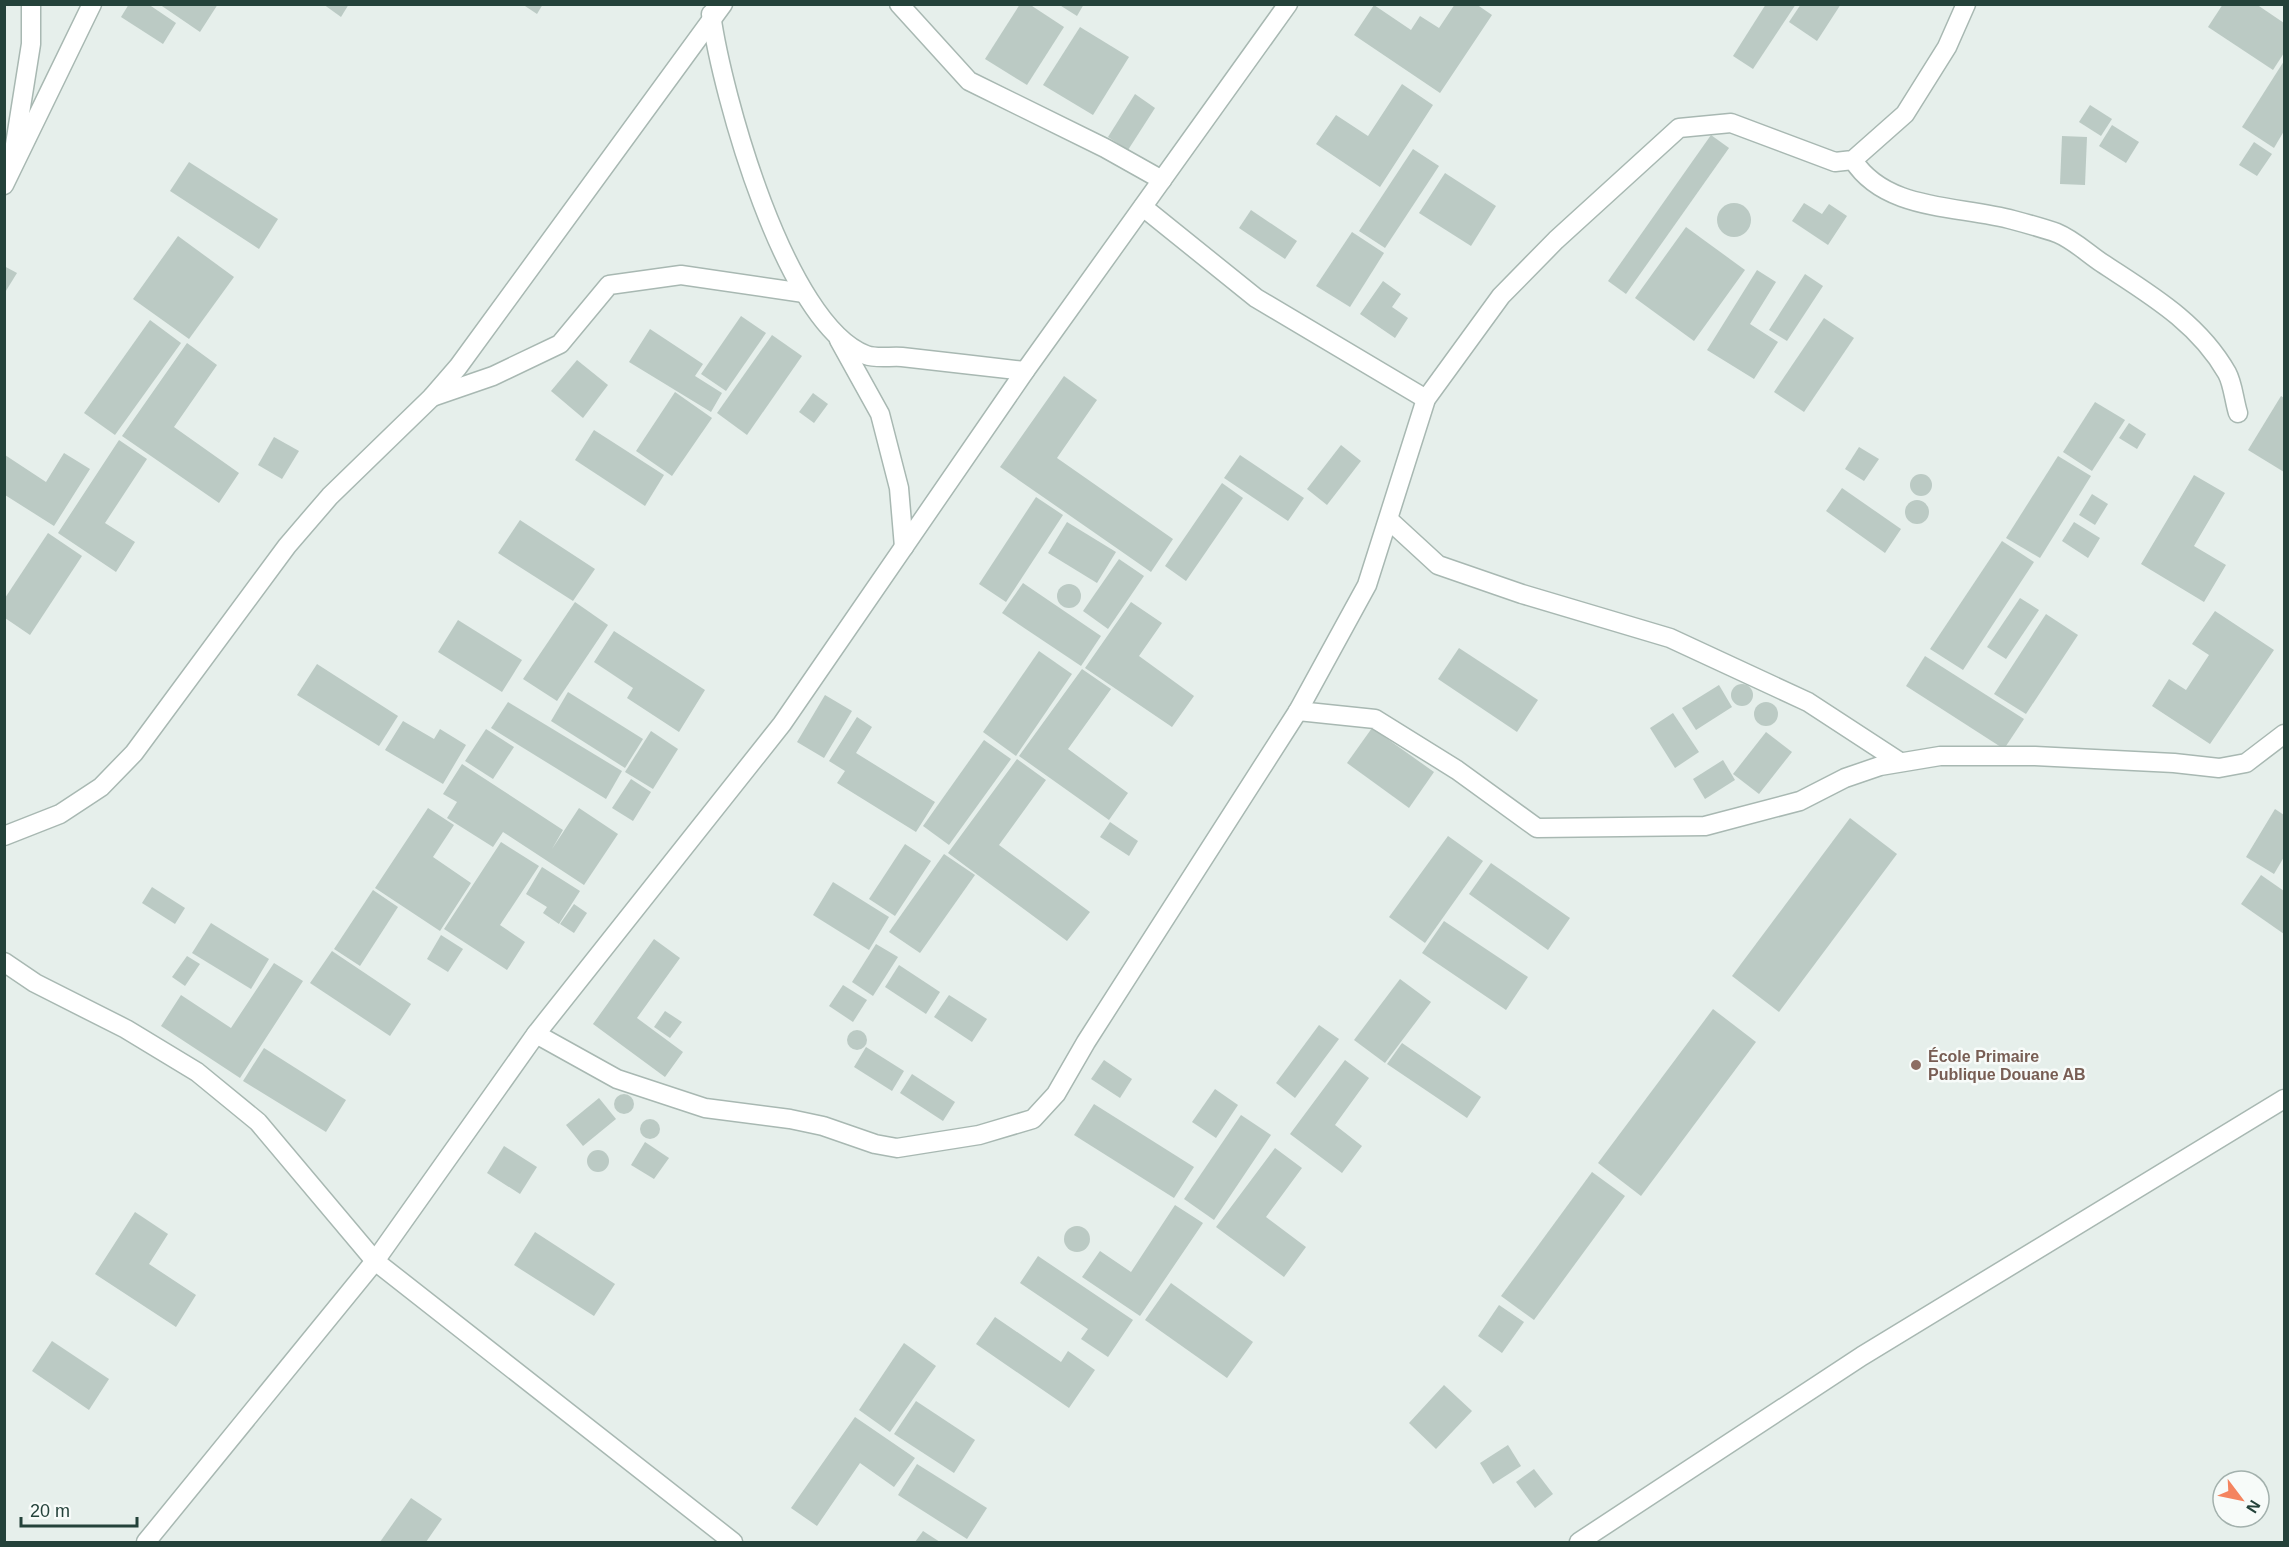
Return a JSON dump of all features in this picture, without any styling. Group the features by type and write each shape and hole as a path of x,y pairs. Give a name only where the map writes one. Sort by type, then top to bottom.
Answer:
{"street":[{"path":"7,181 31,44 31,4"},
{"path":"7,181 92,4"},
{"path":"4,836 60,814 100,787 134,753 287,546 330,496 432,397 458,367 711,12 723,4"},
{"path":"899,4 969,81 1105,148 1162,180"},
{"path":"146,1542 375,1262 536,1034 782,724 1025,371 1288,4"},
{"path":"536,1034 628,1082 705,1108 790,1119 823,1126 874,1144 897,1148 967,1137 1033,1119 1056,1094 1086,1042 1298,711 1366,585 1389,520 1426,399 1501,296 1556,240 1679,128 1731,123 1835,162 1853,160 1905,114 1947,46 1966,4"},
{"path":"711,12 730,105 772,226 804,293 838,338 880,414 900,488 904,547"},
{"path":"1853,160 1862,175 1882,189 1912,201 2013,220 2058,233 2085,249 2181,317 2202,339 2228,375 2238,413"},
{"path":"1143,207 1256,298 1426,399"},
{"path":"432,397 494,376 560,344 609,285 681,275 804,293"},
{"path":"838,338 867,355 1025,371"},
{"path":"1389,520 1438,565 1522,594 1670,638 1808,702 1900,762"},
{"path":"1298,711 1375,719 1458,770 1537,828 1705,826 1800,801 1845,778 1900,762 1940,756 2035,756 2174,763 2219,768 2246,763 2284,734"},
{"path":"4,962 35,983 126,1029 197,1072 258,1122 375,1262 733,1542"},
{"path":"1579,1542 1862,1356 2284,1099"}],"building":[{"path":"129,4 148,4 176,23 163,44 121,17"},
{"path":"159,4 218,4 200,32"},
{"path":"323,4 349,4 341,17"},
{"path":"522,4 543,4 537,14"},
{"path":"1020,4 1029,4 1064,27 1027,85 985,59"},
{"path":"1058,4 1084,4 1077,16"},
{"path":"1455,4 1476,4 1492,15 1440,93 1354,35 1374,5 1411,30 1420,16 1439,28"},
{"path":"1766,4 1796,4 1753,69 1733,56"},
{"path":"1801,4 1841,4 1817,41 1789,22"},
{"path":"2223,4 2256,4 2284,23 2284,53 2273,70 2208,27"},
{"path":"1080,27 1129,57 1093,115 1043,85"},
{"path":"2284,61 2284,131 2274,148 2242,127"},
{"path":"1402,84 1433,105 1380,187 1316,144 1336,115 1368,136"},
{"path":"1135,94 1155,108 1128,150 1108,137"},
{"path":"2090,105 2112,119 2101,136 2079,122"},
{"path":"2112,125 2139,142 2126,163 2099,146"},
{"path":"1711,135 1729,148 1626,294 1608,281"},
{"path":"2062,136 2087,137 2085,185 2060,184"},
{"path":"2254,142 2272,154 2257,176 2239,165"},
{"path":"1413,149 1439,166 1385,248 1359,231"},
{"path":"189,162 278,219 259,249 170,191"},
{"path":"1445,173 1496,206 1471,246 1419,213"},
{"path":"1734,203 1746,208 1751,220 1746,232 1734,237 1722,232 1717,220 1722,208"},
{"path":"1804,203 1822,214 1829,204 1847,216 1828,245 1792,221"},
{"path":"1251,210 1297,241 1285,259 1239,228"},
{"path":"1686,227 1745,270 1694,341 1635,298"},
{"path":"1352,232 1384,253 1350,307 1316,286"},
{"path":"178,236 234,277 189,339 133,299"},
{"path":"4,266 17,273 4,294"},
{"path":"1757,270 1776,282 1750,324 1778,342 1754,379 1707,350"},
{"path":"1805,274 1823,286 1787,341 1769,330"},
{"path":"1383,281 1401,294 1392,307 1408,318 1395,338 1360,314"},
{"path":"741,316 766,333 726,391 701,374"},
{"path":"1824,318 1854,338 1804,412 1774,392"},
{"path":"150,320 181,343 115,435 84,413"},
{"path":"650,329 703,364 695,376 722,393 711,412 629,362"},
{"path":"772,335 802,356 747,435 717,413"},
{"path":"187,343 217,365 174,427 239,473 219,503 122,436"},
{"path":"577,360 608,385 583,418 551,391"},
{"path":"1064,376 1097,400 1057,458 1173,539 1151,572 1000,467"},
{"path":"675,392 712,418 672,476 636,451"},
{"path":"813,393 828,404 814,423 799,412"},
{"path":"2281,396 2284,398 2284,472 2248,450"},
{"path":"2095,402 2125,420 2092,471 2063,452"},
{"path":"2129,423 2146,434 2137,449 2119,438"},
{"path":"594,430 664,475 645,506 575,460"},
{"path":"274,437 299,451 282,479 258,465"},
{"path":"119,440 147,459 105,523 135,542 116,572 58,533"},
{"path":"1341,445 1361,461 1327,505 1307,489"},
{"path":"1859,447 1879,459 1864,481 1845,469"},
{"path":"64,453 90,469 54,526 5,495 5,455 46,482"},
{"path":"1240,455 1304,498 1288,521 1224,478"},
{"path":"2058,456 2091,476 2040,558 2006,538"},
{"path":"1921,474 1931,481 1932,485 1925,495 1921,496 1911,489 1910,485 1917,475"},
{"path":"2194,475 2225,493 2194,546 2226,565 2204,602 2141,564"},
{"path":"1222,483 1243,498 1186,581 1165,566"},
{"path":"1842,488 1901,529 1885,553 1826,511"},
{"path":"2092,494 2108,504 2095,525 2079,515"},
{"path":"1036,497 1063,515 1006,602 979,584"},
{"path":"1917,500 1922,501 1928,507 1928,517 1922,523 1917,524 1912,523 1906,517 1905,512 1906,507 1912,501"},
{"path":"520,520 595,569 573,601 498,553"},
{"path":"1067,522 1116,552 1097,583 1048,553"},
{"path":"2074,522 2100,538 2088,558 2062,541"},
{"path":"48,533 82,556 30,635 5,618 5,598"},
{"path":"2002,541 2034,562 1963,670 1930,649"},
{"path":"1119,559 1144,576 1108,629 1083,611"},
{"path":"1023,583 1101,636 1081,666 1002,613"},
{"path":"1069,584 1074,585 1080,591 1080,601 1074,607 1069,608 1064,607 1058,601 1057,596 1058,591 1064,585"},
{"path":"2020,598 2039,610 2006,659 1987,647"},
{"path":"575,602 608,625 557,701 523,679"},
{"path":"1131,602 1162,623 1139,656 1194,696 1172,727 1085,668"},
{"path":"2215,611 2274,650 2210,744 2152,706 2169,679 2186,690 2209,655 2192,644"},
{"path":"2046,614 2078,635 2026,714 1994,694"},
{"path":"458,620 522,660 502,692 438,652"},
{"path":"614,631 705,690 679,732 627,698 633,688 594,662"},
{"path":"1459,648 1538,700 1517,732 1438,679"},
{"path":"1039,651 1072,674 1016,756 983,732"},
{"path":"1925,656 2024,719 2004,749 1906,686"},
{"path":"317,664 398,716 379,746 297,695"},
{"path":"1082,669 1111,689 1068,749 1128,793 1109,820 1019,756"},
{"path":"1742,684 1752,691 1753,695 1746,705 1742,706 1732,699 1731,695 1738,685"},
{"path":"1719,685 1732,707 1696,730 1682,708"},
{"path":"568,692 643,739 625,768 551,721"},
{"path":"825,695 852,711 824,758 797,742"},
{"path":"508,702 622,771 606,799 491,728"},
{"path":"1766,702 1775,705 1778,714 1775,723 1766,726 1757,723 1754,714 1757,705"},
{"path":"1673,713 1699,752 1675,768 1650,728"},
{"path":"857,717 872,727 856,753 935,802 916,832 837,783 845,771 829,761"},
{"path":"403,721 434,739 440,729 466,745 443,784 385,750"},
{"path":"1372,728 1434,772 1409,808 1347,763"},
{"path":"486,729 514,747 493,779 465,761"},
{"path":"651,731 678,749 653,789 625,772"},
{"path":"1766,732 1792,752 1759,794 1733,774"},
{"path":"984,740 1011,759 949,845 923,826"},
{"path":"1017,759 1046,780 999,845 1090,912 1067,941 948,853"},
{"path":"1723,760 1735,780 1705,799 1693,779"},
{"path":"462,764 563,830 552,849 579,808 618,834 584,885 503,832 493,847 447,818 457,802 443,794"},
{"path":"631,779 651,792 633,821 612,808"},
{"path":"428,808 454,825 433,857 471,883 440,931 375,888"},
{"path":"2275,809 2284,815 2284,857 2274,874 2246,857"},
{"path":"1850,818 1897,854 1779,1012 1732,976"},
{"path":"1110,822 1138,841 1129,856 1100,837"},
{"path":"1448,836 1483,861 1425,943 1389,917"},
{"path":"501,842 539,866 500,925 525,942 507,970 444,929"},
{"path":"905,844 931,861 895,916 869,899"},
{"path":"944,854 975,875 920,953 889,932"},
{"path":"1491,863 1570,918 1548,950 1469,894"},
{"path":"542,867 580,891 559,924 543,913 547,907 526,894"},
{"path":"2261,875 2284,891 2284,934 2241,904"},
{"path":"833,882 889,917 869,950 813,915"},
{"path":"152,887 185,908 175,924 142,903"},
{"path":"373,890 398,907 360,966 334,949"},
{"path":"574,904 587,913 574,933 560,924"},
{"path":"1444,921 1528,977 1506,1010 1422,953"},
{"path":"211,923 269,959 251,989 192,953"},
{"path":"441,935 463,949 448,972 427,959"},
{"path":"654,939 680,958 637,1018 683,1052 665,1077 593,1024"},
{"path":"876,944 898,957 873,996 852,982"},
{"path":"332,951 411,1004 390,1036 310,983"},
{"path":"187,956 200,964 185,986 172,977"},
{"path":"274,963 303,981 240,1078 161,1026 181,995 231,1028"},
{"path":"899,965 940,992 926,1014 885,987"},
{"path":"1400,979 1431,1002 1385,1063 1354,1040"},
{"path":"843,985 867,1000 853,1022 829,1006"},
{"path":"949,995 987,1019 972,1042 934,1017"},
{"path":"1713,1009 1756,1042 1641,1196 1598,1163"},
{"path":"665,1011 682,1022 670,1038 654,1027"},
{"path":"1319,1025 1339,1039 1295,1098 1276,1083"},
{"path":"853,1030 861,1030 867,1036 867,1044 861,1050 853,1050 847,1044 847,1036"},
{"path":"1402,1043 1481,1097 1467,1118 1387,1064"},
{"path":"866,1047 904,1071 892,1091 854,1067"},
{"path":"264,1048 346,1100 326,1132 243,1081"},
{"path":"1104,1060 1132,1079 1120,1098 1091,1079"},
{"path":"1345,1060 1369,1078 1335,1125 1362,1146 1342,1173 1290,1134"},
{"path":"912,1074 955,1102 943,1121 900,1093"},
{"path":"1215,1089 1238,1105 1216,1138 1192,1122"},
{"path":"620,1094 628,1094 634,1100 634,1108 628,1114 620,1114 614,1108 614,1100"},
{"path":"599,1098 616,1119 583,1146 566,1125"},
{"path":"1094,1104 1194,1167 1174,1198 1074,1135"},
{"path":"1241,1115 1271,1135 1214,1220 1184,1199"},
{"path":"650,1119 657,1122 660,1129 657,1136 650,1139 643,1136 640,1129 643,1122"},
{"path":"645,1142 669,1158 654,1179 631,1165"},
{"path":"504,1146 537,1167 520,1194 487,1173"},
{"path":"1275,1148 1302,1168 1266,1217 1306,1247 1284,1277 1216,1227"},
{"path":"598,1150 606,1153 609,1161 606,1169 598,1172 590,1169 587,1161 590,1153"},
{"path":"1592,1172 1625,1196 1534,1320 1501,1296"},
{"path":"1175,1205 1203,1223 1140,1316 1082,1277 1100,1251 1131,1272"},
{"path":"135,1212 168,1234 149,1264 196,1295 176,1327 95,1274"},
{"path":"1077,1226 1086,1230 1090,1239 1086,1248 1077,1252 1068,1248 1064,1239 1068,1230"},
{"path":"535,1232 615,1284 594,1316 514,1265"},
{"path":"1038,1256 1133,1320 1108,1357 1081,1339 1088,1329 1020,1283"},
{"path":"1171,1283 1253,1342 1227,1378 1145,1320"},
{"path":"1499,1305 1524,1322 1502,1353 1478,1336"},
{"path":"995,1317 1061,1362 1068,1351 1095,1370 1069,1408 976,1344"},
{"path":"52,1341 109,1379 89,1410 32,1371"},
{"path":"904,1343 936,1366 890,1432 859,1410"},
{"path":"1444,1385 1472,1411 1436,1449 1409,1423"},
{"path":"916,1401 975,1440 954,1473 894,1434"},
{"path":"855,1417 915,1458 894,1487 860,1463 817,1526 791,1508"},
{"path":"1508,1445 1521,1466 1493,1484 1480,1463"},
{"path":"917,1464 987,1508 967,1539 898,1495"},
{"path":"1534,1469 1553,1494 1535,1508 1516,1482"},
{"path":"411,1498 442,1519 426,1542 380,1542"},
{"path":"923,1531 940,1542 915,1542"}],"place":[{"name":"École Primaire Publique Douane AB","path":"1916,1065"}]}
